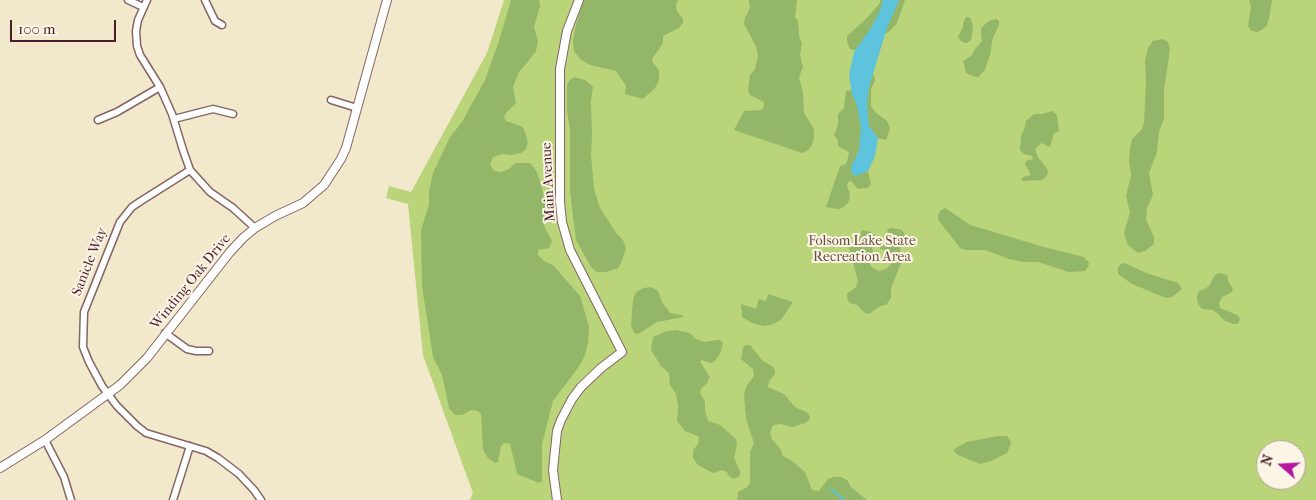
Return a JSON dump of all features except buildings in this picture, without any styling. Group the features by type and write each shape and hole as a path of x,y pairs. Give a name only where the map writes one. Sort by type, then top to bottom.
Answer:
{"street":[{"path":"128,0 143,7"},
{"path":"147,0 138,20 136,30 137,46 160,88 174,119 190,170 210,192 233,208 255,228"},
{"path":"205,0 215,20 222,26"},
{"name":"Winding Oak Drive","path":"0,468 45,440 108,394 147,358 230,252 255,228 303,202 324,185 341,159 387,0"},
{"name":"Main Avenue","path":"557,500 552,470 557,431 561,420 581,387 622,352 570,250 562,222 560,202 560,69 567,32 579,0"},
{"path":"98,120 117,112 160,88"},
{"path":"331,100 357,108"},
{"path":"174,119 212,109 233,114"},
{"name":"Sanicle Way","path":"190,170 140,201 132,207 120,222 87,302 82,322 83,347 89,362 108,394 121,411 146,433 206,451 228,465 254,490 261,500"},
{"path":"165,333 187,349 209,351"},
{"path":"45,440 64,477 71,500"},
{"path":"173,500 190,446"}],"green space":[{"name":"Folsom Lake State Recreation Area","path":"504,0 1316,0 1316,500 470,500 473,493 423,355 408,204 386,198 389,186 411,192 487,53"},
{"path":"511,0 539,0 540,6 534,27 538,41 536,51 519,72 513,87 516,103 504,117 506,121 521,126 524,129 528,142 526,149 521,153 502,154 493,157 490,164 494,171 501,172 509,169 516,163 530,163 537,172 546,210 543,220 552,241 549,248 538,250 538,255 544,261 553,265 580,296 589,326 585,355 580,365 553,401 542,444 542,481 539,483 517,474 510,444 504,443 501,446 498,462 495,463 487,457 483,449 481,414 478,411 471,410 462,415 455,415 449,408 442,375 433,357 422,286 421,230 429,205 429,191 433,173 450,137 462,122 485,80"},
{"path":"584,0 678,0 676,5 677,11 683,19 683,23 679,28 663,36 663,43 652,59 659,70 659,80 655,88 643,99 625,94 626,86 616,71 590,65 580,59 574,51 573,40 576,24"},
{"path":"749,0 797,0 795,17 798,21 799,36 802,43 800,55 803,67 799,77 803,93 804,113 814,129 812,145 802,153 734,130 744,111 762,110 764,105 764,102 750,95 748,90 750,75 755,69 758,56 756,46 744,24 750,7"},
{"path":"880,0 905,0 897,23 890,31 859,49 850,49 847,36 867,18 880,3"},
{"path":"1249,0 1272,0 1266,27 1258,32 1251,31 1248,26 1251,7"},
{"path":"966,17 971,19 973,28 971,40 967,43 962,42 958,37"},
{"path":"996,19 999,21 999,25 992,40 991,51 985,70 978,77 972,76 966,73 963,61 972,55 982,41 982,27 989,21"},
{"path":"1162,39 1168,42 1170,49 1164,91 1164,119 1159,132 1157,152 1149,173 1153,195 1147,208 1146,220 1154,237 1154,244 1145,251 1138,253 1128,245 1124,233 1130,212 1126,196 1131,175 1130,148 1132,139 1142,129 1144,122 1145,60 1148,48 1153,41"},
{"path":"871,73 875,81 871,89 871,106 875,112 887,121 890,128 886,140 876,138 858,168 868,171 871,184 868,188 858,189 851,181 848,182 849,201 844,207 838,209 826,207 840,166 847,162 849,152 838,146 838,140 834,135 838,125 838,114 844,108 846,91 854,90"},
{"path":"574,77 585,80 593,87 591,101 591,154 594,189 600,208 623,240 626,248 618,268 606,272 597,272 591,267 576,240 570,192 570,130 567,111 567,85"},
{"path":"1052,111 1057,115 1059,131 1054,133 1050,147 1041,143 1035,149 1038,157 1048,170 1047,176 1042,180 1023,181 1021,180 1023,177 1031,175 1025,164 1026,161 1033,159 1032,156 1024,154 1020,150 1021,136 1026,121 1034,114"},
{"path":"945,208 970,225 1084,257 1089,263 1088,267 1085,271 1069,272 1038,262 1009,259 985,250 966,250 960,248 939,221 938,215"},
{"path":"891,228 902,230 905,235 900,245 901,263 891,288 891,298 886,305 880,306 869,314 865,313 857,305 850,303 847,298 847,294 856,287 858,281 849,248 851,244 859,240 862,230 871,232 876,238 872,247 873,254 869,259 870,265 879,271 886,269 891,264 893,255 889,251 880,249 880,245 891,240 887,230"},
{"path":"1125,263 1146,273 1178,283 1182,289 1172,297 1166,298 1132,284 1118,274 1118,268 1121,264"},
{"path":"1219,273 1228,276 1228,281 1233,289 1231,293 1222,297 1219,303 1220,308 1237,315 1240,319 1238,324 1225,321 1213,310 1202,309 1198,304 1197,297 1199,291 1210,285 1214,276"},
{"path":"651,287 658,291 662,302 670,313 684,317 657,322 638,334 634,333 631,325 633,300 636,292"},
{"path":"768,294 793,302 781,320 771,325 763,326 752,323 742,317 741,304 756,309 759,299 766,301"},
{"path":"676,330 690,333 696,339 705,342 720,340 723,343 720,354 714,362 710,363 702,360 700,362 710,377 700,393 705,402 708,421 720,425 736,439 737,445 734,458 740,471 738,477 733,479 727,472 722,470 713,473 698,465 693,458 693,450 698,444 699,438 685,431 677,421 678,406 676,394 670,385 669,373 661,366 651,350 653,337 664,332"},
{"path":"750,345 762,360 775,370 775,374 769,381 768,387 784,394 795,407 808,413 810,417 805,423 792,427 781,424 773,425 770,432 772,439 781,450 783,456 805,472 812,490 819,491 828,479 841,477 847,480 851,487 867,500 737,500 738,492 750,483 750,452 754,443 746,419 744,395 746,387 754,376 753,369 741,359 743,347"},
{"path":"1007,436 1011,442 1010,446 1007,453 991,461 980,464 958,455 954,451 954,449 967,442"}],"water":[{"path":"883,0 899,0 887,28 869,87 867,102 869,126 878,138 875,156 868,171 856,176 852,174 851,167 859,151 861,128 849,75 854,52 871,28 881,9"}],"waterway":[{"path":"831,489 844,500"}]}
